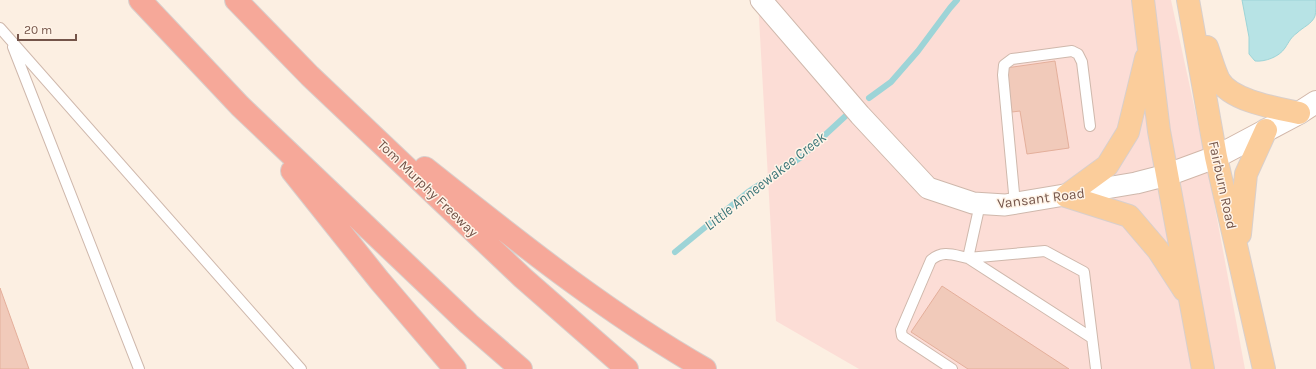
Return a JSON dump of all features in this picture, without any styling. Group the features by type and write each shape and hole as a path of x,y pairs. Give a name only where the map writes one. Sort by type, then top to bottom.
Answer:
{"highway":[{"path":"140,0 240,106 469,324 521,369"},
{"name":"Tom Murphy Freeway","path":"236,0 310,76 523,278 627,369"},
{"path":"310,76 539,257 614,312 705,369"},
{"path":"240,106 379,280 455,369"}],"main road":[{"path":"1143,0 1167,175 1203,369"},
{"path":"1188,0 1220,80 1234,94 1259,104 1307,107"},
{"name":"Fairburn Road","path":"1188,0 1216,157 1264,369"},
{"path":"1066,196 1107,166 1128,132 1149,43"},
{"path":"1238,253 1246,174 1266,130"},
{"path":"1066,196 1129,216 1158,250 1190,298"}],"street":[{"name":"Vansant Road","path":"761,0 860,115 928,188 973,203 1006,205 1015,204 1136,183 1167,175 1216,157 1307,107"}],"lane":[{"path":"0,28 300,369"},
{"path":"10,40 139,369"},
{"path":"1015,204 1003,75 1004,65 1012,58 1072,51 1078,54 1082,62 1090,126"},
{"path":"968,258 980,204"},
{"path":"952,369 902,336 901,330 931,260 937,254 947,254 968,258 1045,251 1084,272 1096,369"},
{"path":"968,258 1092,338"}],"shaded area":[{"path":"758,0 1171,0 1208,170 1245,369 859,369 776,321"}],"water":[{"path":"1242,0 1316,0 1315,16 1310,23 1293,36 1279,54 1267,60 1255,61 1249,54 1249,37"}],"building":[{"path":"1055,61 1069,148 1027,154 1020,111 1012,112 1006,68"},
{"path":"942,286 1069,369 968,369 911,332"},
{"path":"0,288 29,369 0,369"}],"waterway":[{"name":"Little Anneewakee Creek","path":"869,98 891,82 918,51 957,0"},
{"name":"Little Anneewakee Creek","path":"675,252 748,192 800,158 851,111"}]}
